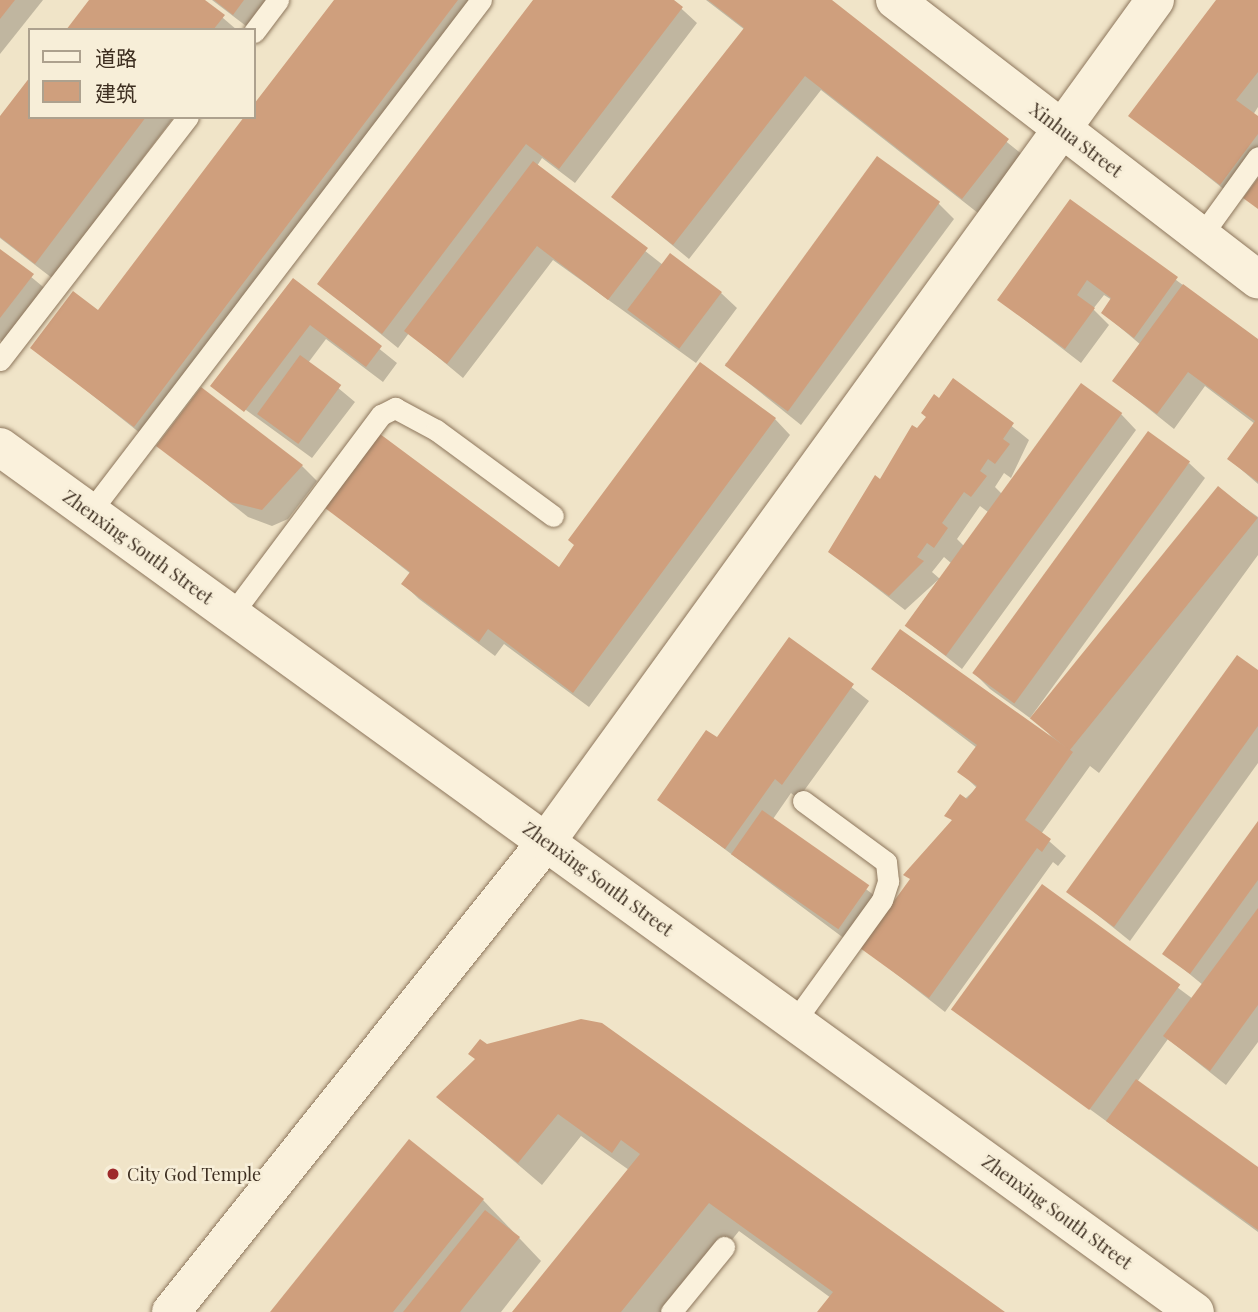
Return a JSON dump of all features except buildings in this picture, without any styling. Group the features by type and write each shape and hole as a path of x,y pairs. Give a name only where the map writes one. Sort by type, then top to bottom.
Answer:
{"street":[{"name":"Xinhua Street","path":"895,0 1258,280"},
{"path":"172,1312 546,842 1155,0"},
{"name":"Zhenxing South Street","path":"0,447 1195,1312"}],"lane":[{"path":"256,29 278,0"},
{"path":"90,512 481,0"},
{"path":"0,360 186,119"},
{"path":"1201,236 1258,157"},
{"path":"232,614 381,415 395,408 436,430 553,516"},
{"path":"794,1022 882,900 888,881 886,862 803,801"},
{"path":"671,1312 724,1247"}],"place":[{"name":"City God Temple","path":"113,1174"}]}
